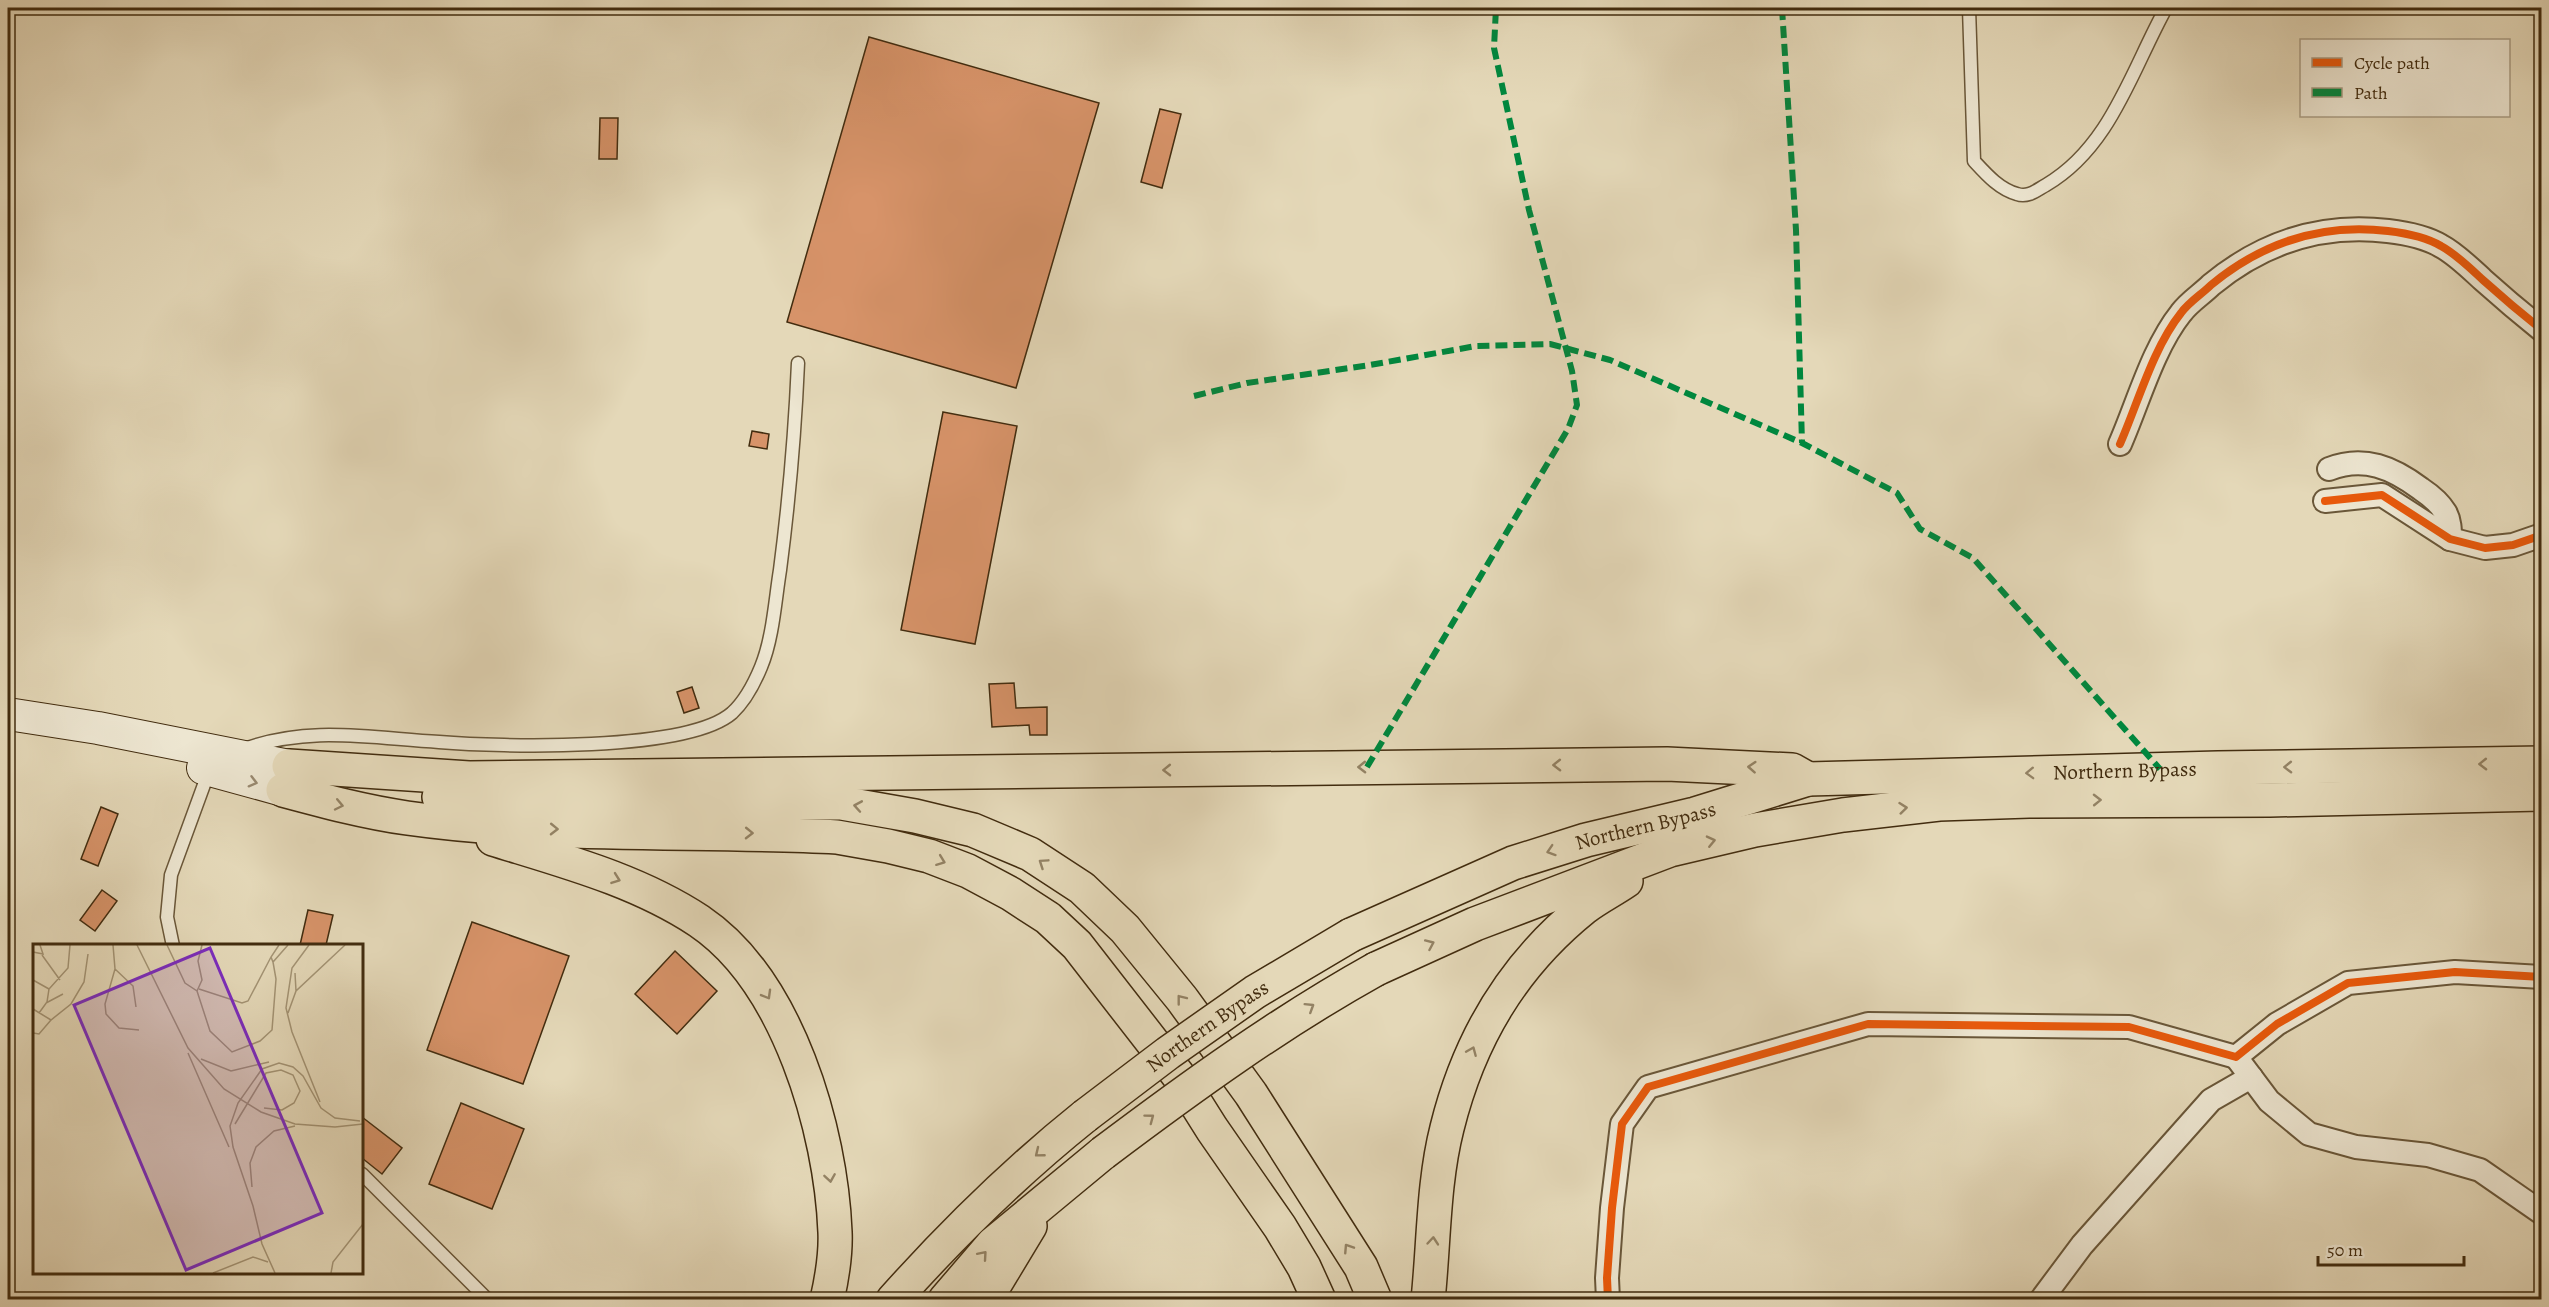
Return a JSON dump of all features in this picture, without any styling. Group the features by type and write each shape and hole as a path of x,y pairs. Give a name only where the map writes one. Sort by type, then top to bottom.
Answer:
{"highway":[{"name":"Northern Bypass","path":"893,1299 976,1211 1034,1157 1167,1053 1255,992 1351,935 1513,863 1586,840 1695,813 1808,779 2218,768 2541,763"},
{"path":"286,778 469,778 1667,764 1792,770 1808,779"},
{"path":"286,778 366,811 440,822 523,829 837,837 929,856 968,871 1011,894 1048,918 1077,945 1178,1076 1212,1130 1281,1227 1319,1299"},
{"path":"286,778 377,786 446,798 506,803 841,803 915,816 973,830 1030,854 1082,888 1125,929 1182,999 1251,1094 1361,1267 1375,1299"},
{"name":"Northern Bypass","path":"945,1299 993,1244 1103,1153 1235,1055 1328,995 1376,969 1474,924 1670,850 1755,830 1843,815 1939,804 2041,800 2270,801 2541,794"},
{"path":"440,822 595,871 656,896 701,922 737,954 754,975 783,1025 816,1114 825,1152 836,1234 833,1275 827,1299"},
{"path":"1428,1299 1439,1173 1447,1129 1470,1054 1486,1022 1504,992 1555,934 1585,907 1670,850"},
{"path":"988,1299 1018,1243 1052,1195"}],"main road":[{"path":"8,714 98,728 286,778"}],"street":[{"path":"2120,444 2166,335 2182,311 2224,275 2245,261 2266,248 2306,234 2345,228 2372,229 2404,234 2439,245 2455,255 2541,330"},
{"path":"2329,469 2350,464 2375,464 2403,475 2440,505 2448,519 2450,539"},
{"path":"2325,501 2382,495 2450,539 2465,545 2500,548 2541,535"},
{"path":"2236,1057 2277,1024 2348,983 2455,972 2541,977"},
{"path":"1608,1299 1607,1278 1612,1208 1622,1124 1648,1087 1868,1024 2129,1027 2236,1057 2269,1101 2309,1134 2356,1147 2428,1155 2480,1170 2541,1213"},
{"path":"2041,1299 2082,1245 2211,1100 2251,1077"}],"lane":[{"path":"1969,8 1974,160 1991,180 2017,194 2029,195 2054,180 2080,157 2106,125 2166,8"},
{"path":"173,944 167,917 171,875 219,762 276,738 316,734 441,743 524,745 618,742 668,736 706,727 731,714 748,695 762,666 774,613 789,498 798,363"},
{"path":"363,1175 488,1299"}],"building":[{"path":"869,37 1099,103 1016,388 787,322"},
{"path":"1160,109 1181,114 1162,188 1141,182"},
{"path":"600,118 618,118 617,159 599,159"},
{"path":"943,412 1017,426 975,644 901,630"},
{"path":"752,431 769,434 767,449 749,446"},
{"path":"1014,683 1016,708 1047,707 1047,735 1030,735 1029,725 992,727 989,684"},
{"path":"692,687 699,708 684,713 677,692"},
{"path":"101,807 118,814 98,866 81,859"},
{"path":"102,890 117,901 95,931 80,920"},
{"path":"308,910 333,915 326,944 300,944"},
{"path":"472,922 569,956 523,1084 427,1050"},
{"path":"675,951 717,991 677,1034 635,994"},
{"path":"461,1103 524,1129 492,1209 429,1184"},
{"path":"363,1118 402,1148 382,1174 363,1159"}],"marked path":[{"path":"1367,767 1568,429 1577,405 1572,371 1529,210 1494,48 1496,8"},
{"path":"1782,8 1796,230 1802,443"},
{"path":"1194,396 1247,383 1370,365 1476,346 1550,344 1610,360 1802,443 1897,493 1920,529 1973,558 2160,769"}],"cycle path":[{"path":"2120,444 2162,342 2184,309 2211,285 2251,257 2272,247 2316,233 2363,229 2401,233 2429,240 2447,249 2542,330"},
{"path":"2325,501 2382,495 2450,539 2485,548 2513,545 2542,535"},
{"path":"1608,1300 1607,1278 1612,1208 1622,1124 1648,1087 1868,1024 2129,1027 2236,1057 2277,1024 2348,983 2455,972 2542,977"}]}
